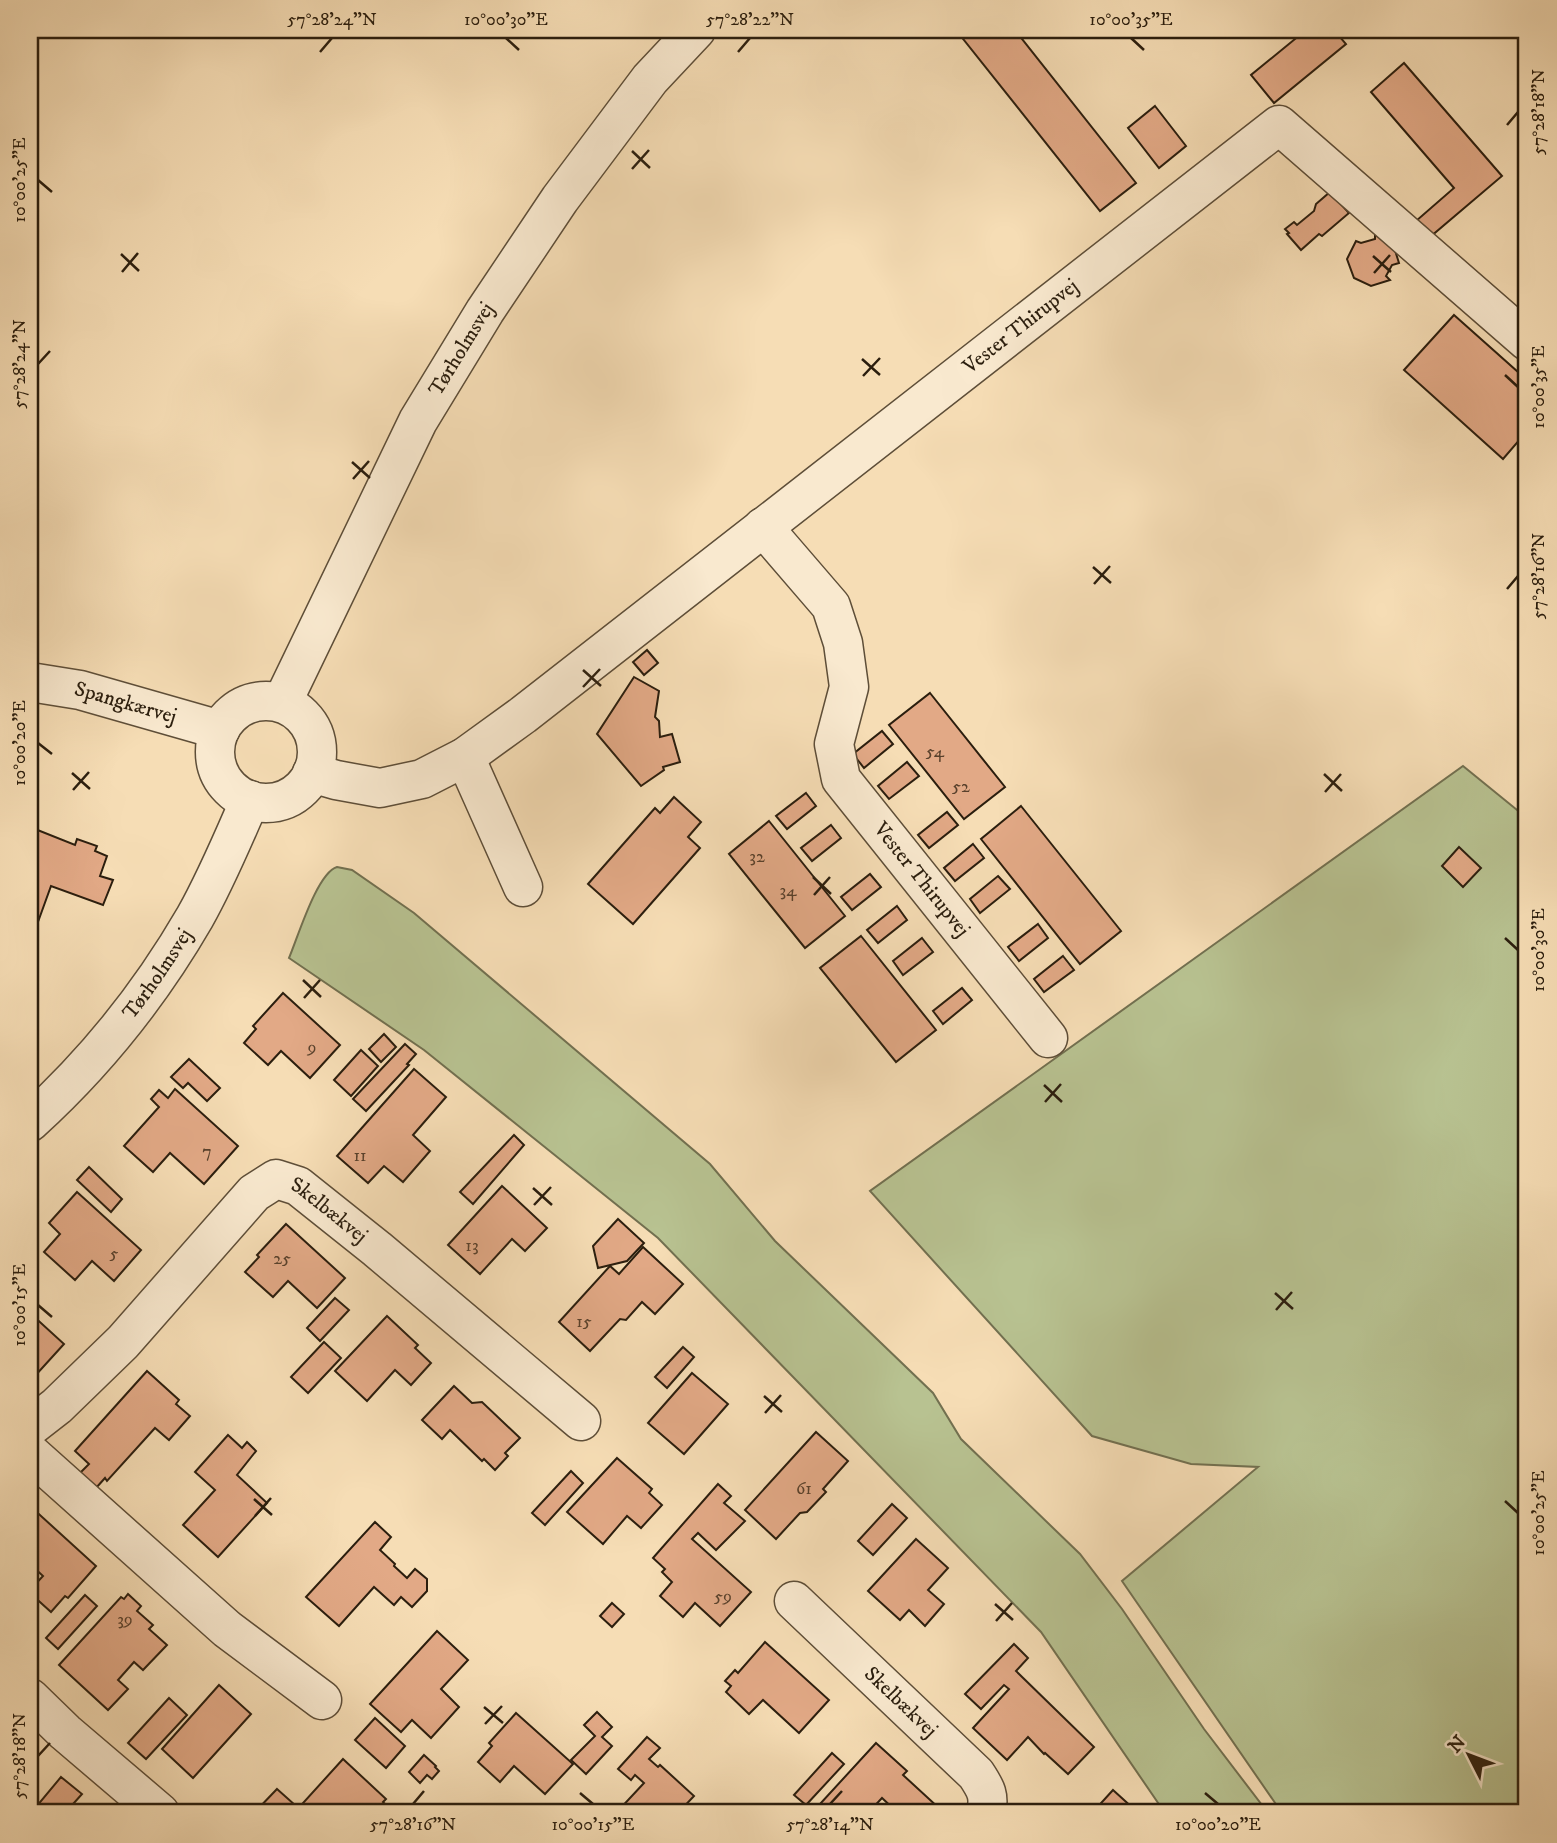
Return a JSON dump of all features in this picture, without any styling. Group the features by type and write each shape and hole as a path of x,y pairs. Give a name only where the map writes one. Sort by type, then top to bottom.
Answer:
{"street":[{"name":"Tørholmsvej","path":"282,703 418,421 485,311 560,199 650,79 696,30"},
{"name":"Vester Thirupvej","path":"312,773 380,788 422,779 465,757 523,715 1279,125 1527,341"},
{"name":"Vester Thirupvej","path":"763,527 831,606 843,643 849,687 834,744 841,779 1048,1038"},
{"name":"Spangkærvej","path":"30,682 80,690 220,730"},
{"path":"267,701 282,703 297,711 308,724 315,739 317,756 312,773 293,795 265,803 250,800 227,785 219,772 215,758 220,730 228,718 246,705 267,701"},
{"path":"465,757 523,887"},
{"name":"Tørholmsvej","path":"30,1122 101,1049 151,985 195,916 250,800"},
{"name":"Skelbækvej","path":"30,1427 57,1406 123,1342 254,1193 276,1180 298,1186 368,1241 581,1421"},
{"path":"30,1453 228,1629 322,1700"},
{"name":"Skelbækvej","path":"794,1601 976,1774 989,1799 986,1813"},
{"path":"30,1698 65,1732 160,1813"}],"green space":[{"path":"1463,766 1527,818 1527,1813 1282,1813 1122,1581 1258,1467 1191,1464 1092,1436 870,1191"},
{"path":"337,867 352,870 414,913 710,1164 775,1241 933,1393 961,1439 1080,1554 1122,1609 1204,1729 1268,1813 1165,1813 1041,1632 658,1238 424,1050 289,958 315,893 322,881"}],"building":[{"path":"956,30 1015,30 1136,183 1100,211"},
{"path":"1306,30 1334,30 1346,44 1274,103 1251,75"},
{"path":"1404,63 1502,176 1430,237 1416,221 1454,188 1371,92"},
{"path":"1155,106 1186,146 1159,168 1128,128"},
{"path":"1330,192 1349,213 1301,250 1285,229 1294,222 1297,225 1314,211 1316,204"},
{"path":"1375,235 1393,244 1399,263 1392,265 1386,276 1390,280 1371,286 1354,278 1347,259 1356,241 1361,243 1375,239"},
{"path":"1454,315 1527,380 1527,431 1503,459 1404,370"},
{"path":"647,650 658,663 644,675 633,662"},
{"path":"634,677 659,691 655,717 659,721 660,737 672,734 680,762 663,767 664,770 641,786 597,734"},
{"path":"930,693 1005,787 964,819 889,725"},
{"path":"882,731 893,744 864,768 853,754"},
{"path":"907,762 919,776 889,799 878,786"},
{"path":"806,793 816,806 787,829 776,816"},
{"path":"674,797 701,822 688,837 700,848 633,924 588,884 655,808 660,813"},
{"path":"1021,806 1121,931 1080,964 981,839"},
{"path":"947,812 958,825 929,848 918,835"},
{"path":"769,821 845,916 805,948 729,854"},
{"path":"831,825 841,838 812,861 801,848"},
{"path":"30,827 75,845 77,839 97,846 95,851 107,856 100,876 113,880 103,905 51,886 30,944"},
{"path":"973,844 984,858 955,881 944,868"},
{"path":"1459,847 1481,868 1463,887 1442,866"},
{"path":"870,874 881,887 852,910 841,897"},
{"path":"998,876 1010,889 980,913 970,899"},
{"path":"897,906 907,920 878,943 867,930"},
{"path":"1038,924 1048,938 1019,961 1008,947"},
{"path":"861,936 936,1030 896,1062 820,968"},
{"path":"922,938 933,952 903,975 893,961"},
{"path":"1063,956 1074,970 1044,992 1034,979"},
{"path":"962,988 972,1000 943,1024 933,1011"},
{"path":"283,993 340,1045 310,1078 281,1051 268,1065 244,1043 256,1029 253,1026"},
{"path":"384,1034 396,1047 381,1062 369,1049"},
{"path":"405,1044 416,1054 366,1111 353,1099"},
{"path":"361,1050 378,1066 351,1096 334,1080"},
{"path":"189,1059 220,1088 207,1101 188,1083 183,1088 171,1077"},
{"path":"414,1069 446,1097 413,1135 430,1151 403,1182 384,1166 368,1183 337,1156"},
{"path":"175,1089 238,1146 204,1184 170,1153 153,1172 124,1146 159,1107 151,1099 159,1090 168,1098"},
{"path":"514,1135 524,1145 473,1204 460,1192"},
{"path":"89,1167 122,1199 111,1212 77,1180"},
{"path":"502,1186 547,1228 525,1251 512,1239 480,1274 448,1245"},
{"path":"77,1192 141,1250 114,1281 92,1261 75,1280 44,1252 60,1234 49,1223"},
{"path":"618,1219 644,1243 627,1261 598,1268 593,1246"},
{"path":"286,1224 345,1278 317,1308 288,1281 273,1297 245,1272"},
{"path":"643,1247 683,1284 655,1314 642,1302 626,1320 620,1319 590,1351 559,1322 610,1266 619,1274"},
{"path":"335,1298 349,1310 320,1341 307,1328"},
{"path":"30,1313 64,1344 34,1377 30,1373"},
{"path":"387,1316 418,1345 415,1348 431,1363 411,1385 395,1370 367,1401 335,1371"},
{"path":"324,1342 341,1358 308,1393 291,1377"},
{"path":"683,1347 694,1357 667,1388 655,1377"},
{"path":"147,1371 179,1400 176,1404 190,1416 169,1440 155,1428 107,1481 105,1478 96,1488 80,1473 89,1464 75,1451"},
{"path":"692,1373 728,1404 684,1454 648,1423"},
{"path":"454,1386 472,1403 482,1402 520,1438 505,1453 508,1456 495,1470 450,1430 442,1439 422,1420"},
{"path":"816,1432 848,1461 823,1489 826,1492 807,1512 800,1513 776,1539 745,1510"},
{"path":"228,1435 242,1448 247,1442 256,1451 237,1475 267,1503 218,1557 183,1525 215,1490 195,1472"},
{"path":"617,1458 652,1489 649,1493 662,1505 641,1528 627,1516 603,1544 567,1512"},
{"path":"571,1471 583,1483 545,1525 532,1513"},
{"path":"718,1484 731,1496 724,1503 745,1521 716,1550 698,1533 692,1539 751,1592 720,1626 695,1603 683,1617 660,1596 672,1582 662,1572 665,1569 653,1558"},
{"path":"892,1504 907,1518 873,1555 858,1541"},
{"path":"30,1506 96,1566 68,1598 65,1596 51,1612 30,1593 43,1576 30,1564"},
{"path":"375,1522 391,1537 380,1550 407,1578 415,1569 427,1579 427,1591 412,1607 401,1597 394,1605 374,1587 339,1626 306,1597"},
{"path":"916,1539 948,1568 928,1590 944,1604 925,1626 909,1610 900,1620 868,1591"},
{"path":"128,1594 141,1606 137,1611 153,1625 149,1629 167,1645 143,1670 134,1662 118,1680 128,1689 108,1710 59,1665 121,1597 124,1599"},
{"path":"85,1595 97,1606 58,1649 46,1638"},
{"path":"612,1603 624,1614 612,1627 600,1616"},
{"path":"437,1631 468,1660 441,1689 459,1707 431,1738 412,1720 401,1732 370,1704"},
{"path":"765,1642 829,1700 799,1733 763,1700 749,1714 726,1692 731,1686 725,1681 735,1670 738,1673"},
{"path":"1014,1644 1028,1658 1016,1671 1094,1747 1068,1774 1028,1737 1007,1760 973,1728 1009,1689 1004,1685 981,1709 965,1694"},
{"path":"219,1685 251,1714 193,1778 162,1749"},
{"path":"169,1698 187,1715 146,1759 128,1743"},
{"path":"597,1712 612,1727 602,1737 612,1746 586,1774 571,1760 595,1736 584,1725"},
{"path":"516,1713 573,1764 545,1794 514,1766 500,1782 478,1762 492,1746 489,1743"},
{"path":"375,1718 405,1746 386,1768 355,1740"},
{"path":"647,1737 660,1748 649,1759 658,1767 660,1765 694,1796 678,1813 616,1813 644,1783 635,1775 631,1780 618,1769"},
{"path":"876,1743 907,1771 903,1775 940,1809 936,1813 898,1813 882,1798 868,1813 829,1813 820,1804"},
{"path":"832,1753 844,1764 806,1805 794,1795"},
{"path":"424,1755 439,1771 432,1779 427,1775 420,1783 409,1772"},
{"path":"343,1759 386,1799 383,1802 387,1806 381,1813 294,1813"},
{"path":"61,1777 82,1794 65,1813 31,1813"},
{"path":"277,1789 295,1805 288,1813 254,1813"},
{"path":"1113,1790 1135,1810 1131,1813 1092,1813"}]}
